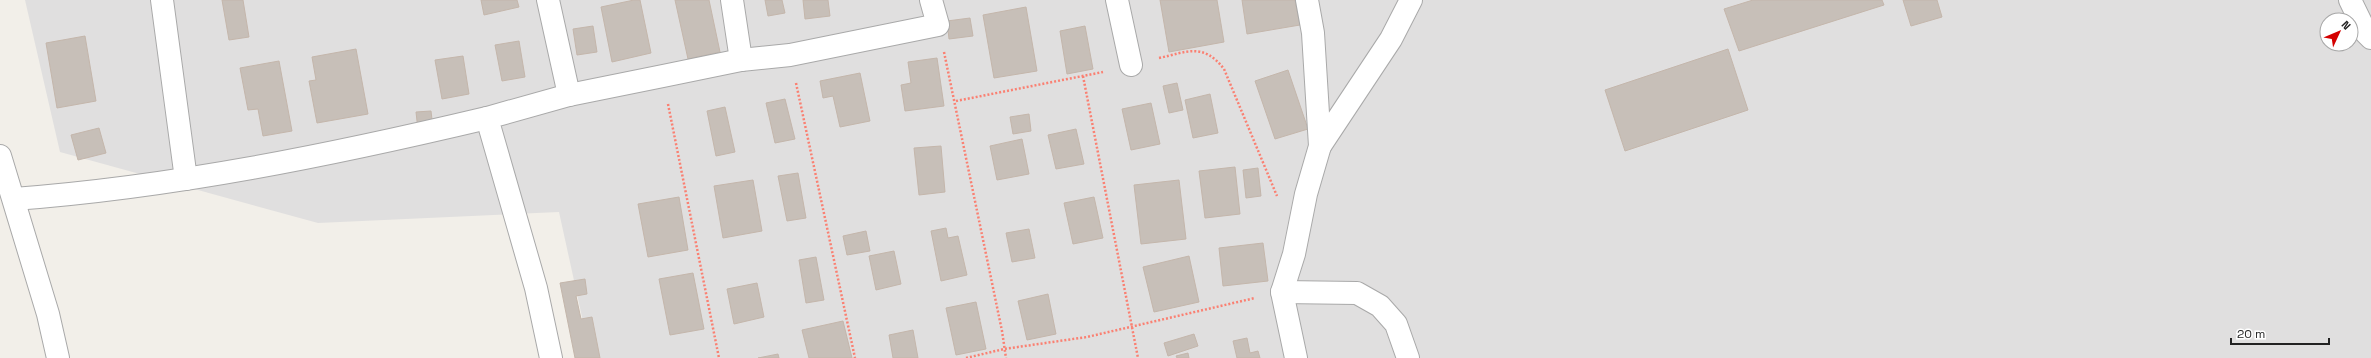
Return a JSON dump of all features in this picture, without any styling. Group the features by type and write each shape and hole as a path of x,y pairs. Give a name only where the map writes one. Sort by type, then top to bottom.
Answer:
{"street":[{"path":"162,0 186,179"},
{"path":"548,0 569,95"},
{"path":"732,0 741,60"},
{"path":"14,199 87,193 186,179 288,161 487,118 569,95 741,60 790,55 938,25 931,0"},
{"path":"1117,0 1131,65"},
{"path":"1296,358 1282,292 1294,254 1298,231 1320,146 1313,33 1307,0"},
{"path":"1320,146 1391,39 1411,0"},
{"path":"2350,0 2366,33 2371,38"},
{"path":"487,118 536,288 551,358"},
{"path":"0,156 48,314 58,358"},
{"path":"1282,292 1357,293 1380,306 1396,324 1408,358"}],"path":[{"path":"938,25 956,101 1002,330 1006,358"},
{"path":"956,101 1083,76 1192,50 1207,53 1216,59 1224,69 1274,193 1298,231"},
{"path":"790,55 855,358"},
{"path":"662,76 719,358"},
{"path":"1083,76 1138,358"},
{"path":"966,358 1004,349 1087,337 1282,292"}],"shaded area":[{"path":"25,0 2371,0 2371,358 591,358 559,212 318,223 60,152"}],"building":[{"path":"222,0 243,0 249,37 229,40"},
{"path":"481,0 517,0 519,7 484,15"},
{"path":"640,0 651,53 612,62 601,7"},
{"path":"675,0 709,0 720,52 688,59"},
{"path":"765,0 782,0 785,13 768,16"},
{"path":"803,0 828,0 830,16 805,19"},
{"path":"1160,0 1217,0 1224,42 1169,52"},
{"path":"1242,0 1295,0 1300,25 1247,34"},
{"path":"1753,0 1882,0 1884,5 1739,51 1724,9"},
{"path":"1903,0 1937,0 1942,17 1911,26"},
{"path":"1026,7 1037,71 994,78 983,15"},
{"path":"970,18 973,36 949,39 947,21"},
{"path":"593,26 597,52 577,55 573,29"},
{"path":"1085,26 1093,69 1067,74 1060,31"},
{"path":"85,36 96,101 57,108 46,43"},
{"path":"519,41 525,77 502,81 495,45"},
{"path":"356,49 368,114 317,123 309,81 316,80 312,57"},
{"path":"1728,49 1748,110 1625,151 1605,90"},
{"path":"463,56 469,94 442,99 435,60"},
{"path":"937,58 944,106 905,111 901,85 911,83 908,62"},
{"path":"279,61 292,131 263,136 258,109 248,110 240,68"},
{"path":"1288,70 1308,129 1275,139 1255,81"},
{"path":"860,73 870,121 840,127 833,96 823,98 820,81"},
{"path":"1177,83 1183,110 1169,113 1163,86"},
{"path":"1210,94 1218,133 1193,138 1185,100"},
{"path":"785,99 795,139 775,143 766,103"},
{"path":"1151,103 1160,144 1131,150 1122,109"},
{"path":"725,107 735,152 716,156 707,111"},
{"path":"431,111 433,128 418,130 416,112"},
{"path":"1029,114 1031,131 1013,134 1010,117"},
{"path":"99,128 106,153 78,160 71,135"},
{"path":"1076,129 1084,164 1056,169 1048,135"},
{"path":"1022,139 1029,174 997,180 990,146"},
{"path":"941,146 945,192 919,195 914,148"},
{"path":"1235,167 1240,214 1205,218 1199,171"},
{"path":"1258,168 1261,196 1246,198 1243,170"},
{"path":"798,173 806,218 787,221 778,176"},
{"path":"753,180 762,231 723,238 714,186"},
{"path":"1179,180 1186,239 1141,244 1134,185"},
{"path":"679,197 688,250 648,257 638,204"},
{"path":"1094,197 1103,238 1073,244 1064,203"},
{"path":"946,228 948,238 958,236 967,275 941,281 931,231"},
{"path":"1029,229 1035,258 1012,262 1006,233"},
{"path":"866,231 870,251 847,255 843,236"},
{"path":"1263,243 1268,281 1223,286 1219,248"},
{"path":"894,251 901,284 876,290 869,256"},
{"path":"1189,256 1199,302 1154,312 1143,267"},
{"path":"816,257 824,300 806,303 799,260"},
{"path":"693,273 704,329 670,335 659,279"},
{"path":"585,279 587,294 576,296 581,319 592,317 600,358 575,358 560,283"},
{"path":"757,283 764,317 734,324 727,289"},
{"path":"1048,294 1056,334 1027,340 1018,301"},
{"path":"976,302 986,349 956,355 946,308"},
{"path":"843,321 852,358 809,358 802,330"},
{"path":"913,330 918,358 893,358 889,335"},
{"path":"1194,334 1198,346 1168,356 1164,343"},
{"path":"1247,338 1250,353 1258,351 1260,358 1237,358 1233,341"},
{"path":"1188,353 1189,358 1177,358 1176,356"},
{"path":"778,354 779,358 758,358"}]}
